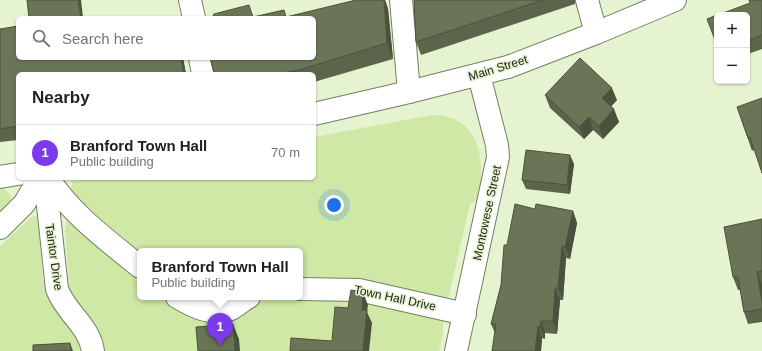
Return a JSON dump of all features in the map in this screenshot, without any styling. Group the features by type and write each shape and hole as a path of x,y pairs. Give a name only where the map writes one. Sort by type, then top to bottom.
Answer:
{"street":[{"path":"190,0 194,16"},
{"path":"401,0 409,92"},
{"path":"587,0 596,33"},
{"name":"Main Street","path":"316,114 508,67 596,33 675,0"},
{"path":"200,60 203,72"},
{"name":"Montowese Street","path":"456,351 498,157 497,145 479,74"},
{"path":"0,177 16,174"},
{"path":"0,228 24,204 39,180"},
{"name":"Taintor Drive","path":"45,180 57,289 62,299 86,332 93,351"},
{"path":"49,180 64,200 76,213 137,264"},
{"name":"Town Hall Drive","path":"303,289 359,290 465,314"},
{"path":"183,300 202,309 218,312 230,309 244,300"}],"green space":[{"path":"432,115 444,116 464,125 475,141 481,162 481,190 478,199 470,204 443,322 443,333 439,351 103,351 69,286 65,231 73,180 316,180 316,137"},
{"path":"0,187 11,196 12,202 10,207 0,218"},
{"path":"33,216 38,217 43,279 55,309 73,333 86,347 86,351 0,351 0,246"}],"building":[{"path":"27,0 78,0 81,16 29,16"},
{"path":"356,0 384,0 387,43 288,72 214,72 211,60 316,60 316,16 290,16"},
{"path":"414,0 543,0 416,42"},
{"path":"749,0 762,0 762,35 750,40 750,12 726,12 750,3"},
{"path":"249,5 253,16 213,16 214,14"},
{"path":"284,10 286,16 257,16"},
{"path":"714,16 714,37 707,19"},
{"path":"16,26 16,60 181,60 184,72 16,72 16,126 0,129 0,29"},
{"path":"580,58 612,88 602,98 614,109 599,126 589,117 579,127 545,95"},
{"path":"762,98 762,173 750,137 748,138 737,107"},
{"path":"526,150 570,155 567,185 522,180"},
{"path":"515,204 535,209 536,204 573,211 565,247 562,246 558,288 555,288 553,321 541,321 540,327 538,326 535,351 492,351 496,324 491,324 501,285 504,245 507,245"},
{"path":"762,219 762,271 757,272 762,309 744,312 738,277 733,277 724,227"},
{"path":"351,290 363,292 362,310 367,310 363,351 290,351 291,338 332,341 335,307 348,308"},
{"path":"233,324 235,351 198,351 196,327"},
{"path":"70,343 71,351 33,351 33,345"}],"place":[{"name":"Branford Town Hall","path":"220,346"}]}
